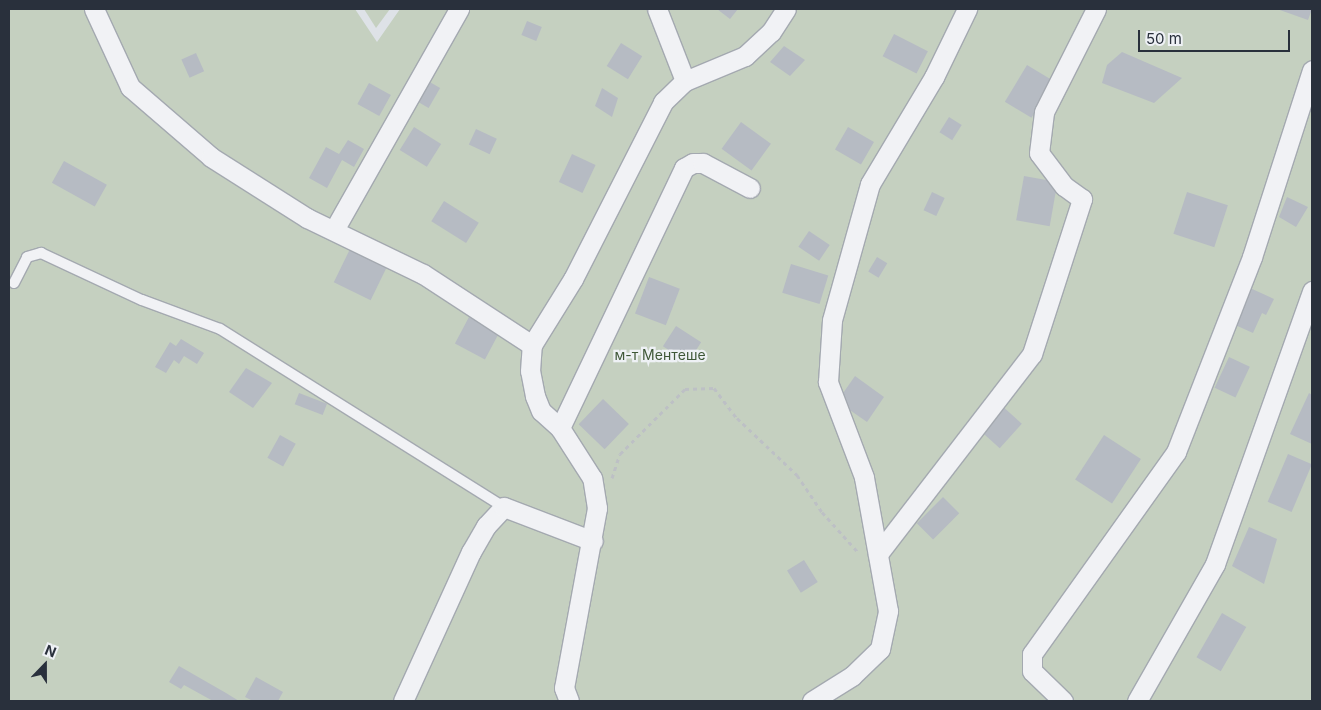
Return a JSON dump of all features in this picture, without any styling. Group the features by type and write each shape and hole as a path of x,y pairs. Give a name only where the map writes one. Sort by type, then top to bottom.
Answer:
{"street":[{"path":"94,9 130,87 211,157 307,218 423,274 532,345"},
{"path":"334,230 459,9"},
{"path":"657,9 686,81"},
{"path":"569,701 564,688 593,541 597,508 592,478 560,428 541,411 535,396 530,371 532,345 573,279 663,102 686,81 745,56 771,32 786,9"},
{"path":"812,701 852,676 880,649 888,611 864,477 828,382 832,320 870,184 934,77 967,9"},
{"path":"878,554 1032,354 1082,199 1064,186 1039,153 1044,112 1096,9"},
{"path":"1063,701 1032,671 1032,654 1176,452 1252,257 1312,70"},
{"path":"560,428 684,168 693,163 703,163 750,188"},
{"path":"1137,701 1214,564 1312,290"},
{"path":"403,701 471,552 486,526 504,508 593,541"}],"lane":[{"path":"14,283 27,257 41,252 142,300 220,329 504,508"}],"path":[{"path":"610,482 620,454 685,389 714,388 737,418 797,475 854,552 878,554"}],"green space":[{"name":"м-т Ментeше","path":"9,9 355,9 377,42 400,9 1312,9 1312,701 9,701"},
{"path":"364,9 390,9 376,28"}],"building":[{"path":"717,9 738,9 730,19"},
{"path":"1277,9 1312,9 1308,20"},
{"path":"527,21 542,27 536,41 521,35"},
{"path":"894,34 928,51 917,74 883,56"},
{"path":"621,43 642,56 628,79 607,66"},
{"path":"784,46 805,60 790,76 770,62"},
{"path":"1122,52 1182,78 1154,103 1102,83 1107,65"},
{"path":"196,53 204,71 190,78 181,60"},
{"path":"1027,65 1054,81 1031,118 1005,102"},
{"path":"428,81 440,88 429,108 416,101"},
{"path":"369,83 391,95 379,116 357,104"},
{"path":"602,88 618,98 612,117 595,106"},
{"path":"949,117 962,125 952,140 939,132"},
{"path":"741,122 771,144 752,170 722,149"},
{"path":"414,127 441,144 427,167 400,150"},
{"path":"848,127 874,142 861,165 835,150"},
{"path":"476,129 497,139 490,154 469,144"},
{"path":"348,140 364,149 354,167 342,160 327,188 309,178 326,147 339,154"},
{"path":"572,154 596,165 582,193 559,182"},
{"path":"64,161 107,185 95,207 52,183"},
{"path":"1024,176 1057,182 1050,226 1016,220"},
{"path":"932,192 945,198 936,216 924,210"},
{"path":"1187,192 1228,205 1214,247 1173,234"},
{"path":"1287,197 1308,207 1296,227 1279,217"},
{"path":"444,201 479,223 466,243 431,221"},
{"path":"809,231 830,245 819,261 798,247"},
{"path":"350,249 387,267 371,300 334,282"},
{"path":"877,257 887,263 879,278 868,272"},
{"path":"791,264 828,275 820,304 782,293"},
{"path":"649,277 680,289 666,325 635,313"},
{"path":"1250,288 1274,299 1266,315 1262,313 1253,333 1233,324"},
{"path":"469,317 499,333 485,359 455,343"},
{"path":"676,326 701,342 688,362 663,346"},
{"path":"181,339 204,353 197,364 184,356 179,364 174,360 166,373 155,367 170,342 176,346"},
{"path":"1229,357 1250,367 1235,398 1215,388"},
{"path":"246,368 272,383 253,408 229,392"},
{"path":"855,376 884,397 867,422 844,406 841,396"},
{"path":"299,393 327,404 323,415 295,404"},
{"path":"1309,393 1312,395 1312,444 1290,434"},
{"path":"603,399 629,424 605,449 579,424"},
{"path":"1001,405 1022,424 1000,448 979,430"},
{"path":"280,435 296,444 283,466 267,458"},
{"path":"1104,435 1141,459 1112,503 1075,479"},
{"path":"1288,454 1312,464 1292,512 1268,502"},
{"path":"943,497 959,513 933,539 917,523"},
{"path":"1249,527 1277,539 1264,584 1232,566"},
{"path":"804,560 818,582 801,593 787,571"},
{"path":"1222,613 1246,627 1221,671 1196,657"},
{"path":"179,666 239,701 213,701 184,685 181,689 169,682"},
{"path":"256,677 283,692 278,701 253,701 245,697"}]}
